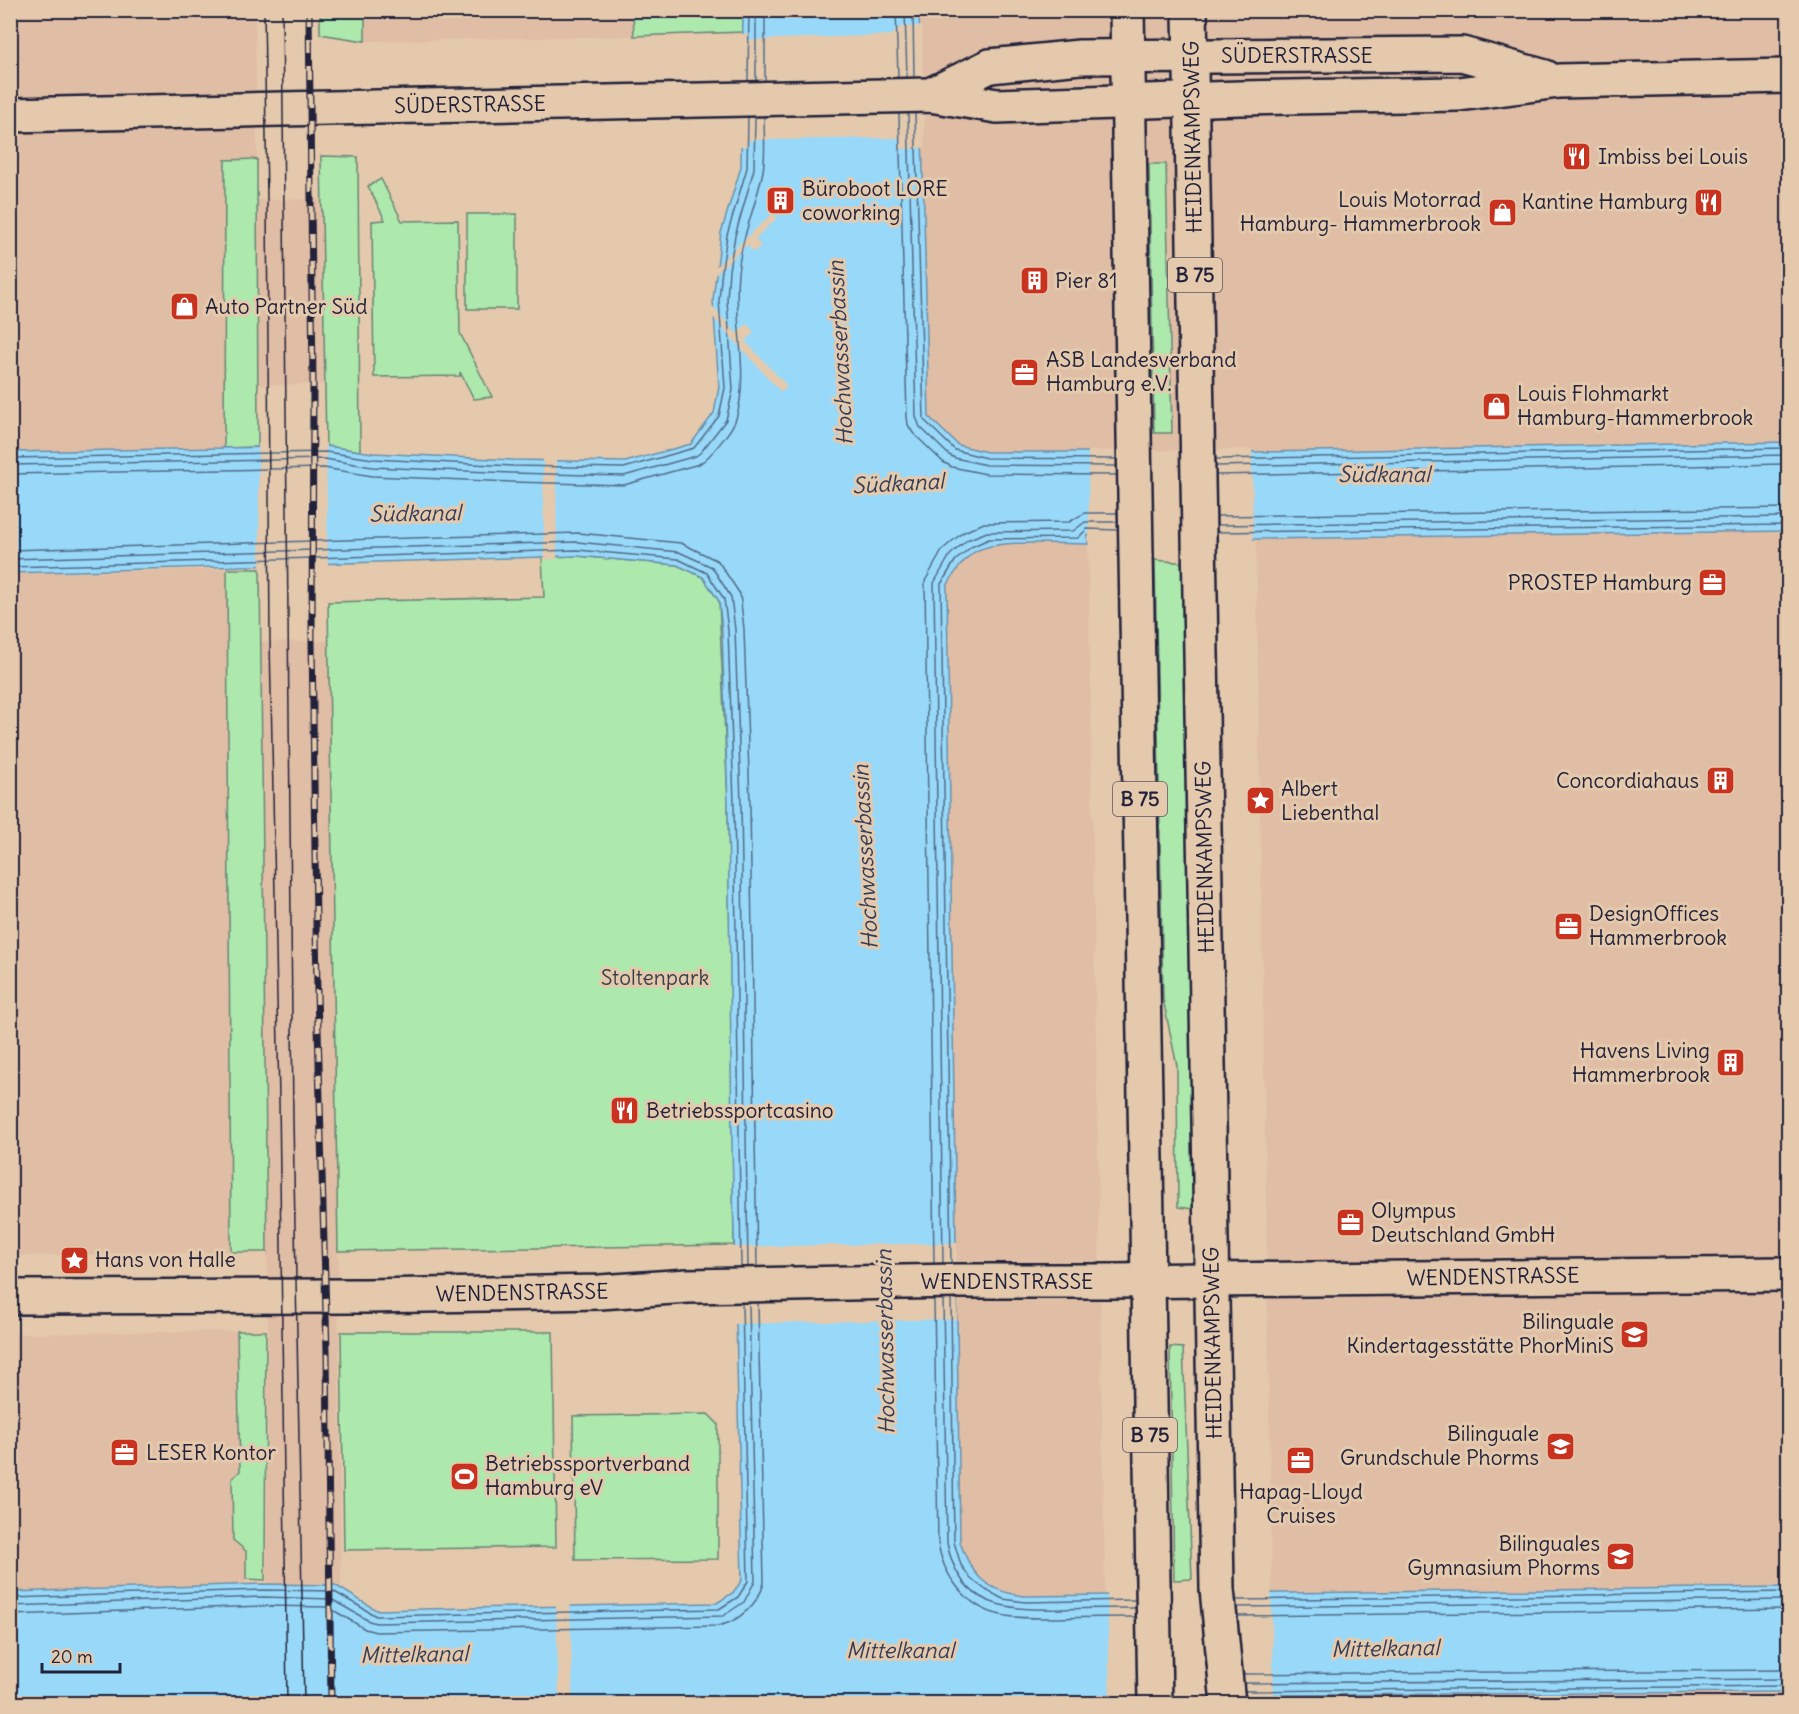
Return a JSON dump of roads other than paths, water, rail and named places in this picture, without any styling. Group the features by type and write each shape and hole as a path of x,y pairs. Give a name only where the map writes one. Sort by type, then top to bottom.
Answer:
{"main road":[{"name":"B 75","path":"1127,10 1155,1704"},
{"name":"HEIDENKAMPSWEG","path":"1190,10 1217,1589 1228,1704"},
{"name":"SÜDERSTRASSE","path":"930,95 990,66 1080,57 1462,54 1559,81"},
{"name":"SÜDERSTRASSE","path":"10,115 930,95 996,106 1459,94 1559,81 1788,76"},
{"name":"WENDENSTRASSE","path":"10,1297 366,1296 600,1292 723,1285 957,1281 1788,1274"}],"water":[{"path":"743,10 919,11 929,417 958,445 987,452 1257,452 1788,442 1788,531 1256,539 1087,535 1088,544 1028,543 983,548 965,560 947,586 960,1542 976,1573 991,1586 1011,1594 1024,1596 1788,1587 1788,1692 1272,1695 1135,1704 11,1703 10,1592 264,1584 335,1585 376,1610 717,1603 734,1592 742,1580 732,1144 728,804 719,601 703,577 677,565 577,556 11,573 11,452 326,446 373,453 513,460 625,462 691,444 714,413 719,387 713,300 721,233 741,167"}],"tram line":[{"path":"264,10 270,641 287,1704"},
{"path":"282,10 293,1119 304,1704"}],"railway":[{"path":"309,10 313,385 312,641 317,992 327,1351 331,1704"}],"place":[{"name":"Imbiss bei Louis","path":"1577,157"},
{"name":"Büroboot LORE coworking","path":"781,201"},
{"name":"Kantine Hamburg","path":"1709,202"},
{"name":"Louis Motorrad Hamburg- Hammerbrook","path":"1502,212"},
{"name":"Pier 81","path":"1034,281"},
{"name":"Auto Partner Süd","path":"184,307"},
{"name":"ASB Landesverband Hamburg e.V.","path":"1025,372"},
{"name":"Louis Flohmarkt Hamburg-Hammerbrook","path":"1496,406"},
{"name":"PROSTEP Hamburg","path":"1713,583"},
{"name":"Concordiahaus","path":"1720,781"},
{"name":"Albert Liebenthal","path":"1260,801"},
{"name":"DesignOffices Hammerbrook","path":"1568,926"},
{"name":"Havens Living Hammerbrook","path":"1731,1063"},
{"name":"Betriebssportcasino","path":"625,1111"},
{"name":"Olympus Deutschland GmbH","path":"1350,1223"},
{"name":"Hans von Halle","path":"74,1260"},
{"name":"Bilinguale Kindertagesstätte PhorMiniS","path":"1635,1334"},
{"name":"Bilinguale Grundschule Phorms","path":"1560,1446"},
{"name":"LESER Kontor","path":"125,1453"},
{"name":"Hapag-Lloyd Cruises","path":"1301,1461"},
{"name":"Betriebssportverband Hamburg eV","path":"464,1476"},
{"name":"Bilinguales Gymnasium Phorms","path":"1621,1556"}],"water label":[{"name":"Hochwasserbassin","path":"840,353"},
{"name":"Südkanal","path":"1384,474"},
{"name":"Südkanal","path":"898,483"},
{"name":"Südkanal","path":"415,513"},
{"name":"Hochwasserbassin","path":"865,857"},
{"name":"Hochwasserbassin","path":"885,1342"},
{"name":"Mittelkanal","path":"1385,1648"},
{"name":"Mittelkanal","path":"900,1650"},
{"name":"Mittelkanal","path":"414,1654"}],"park label":[{"name":"Stoltenpark","path":"655,978"}]}
